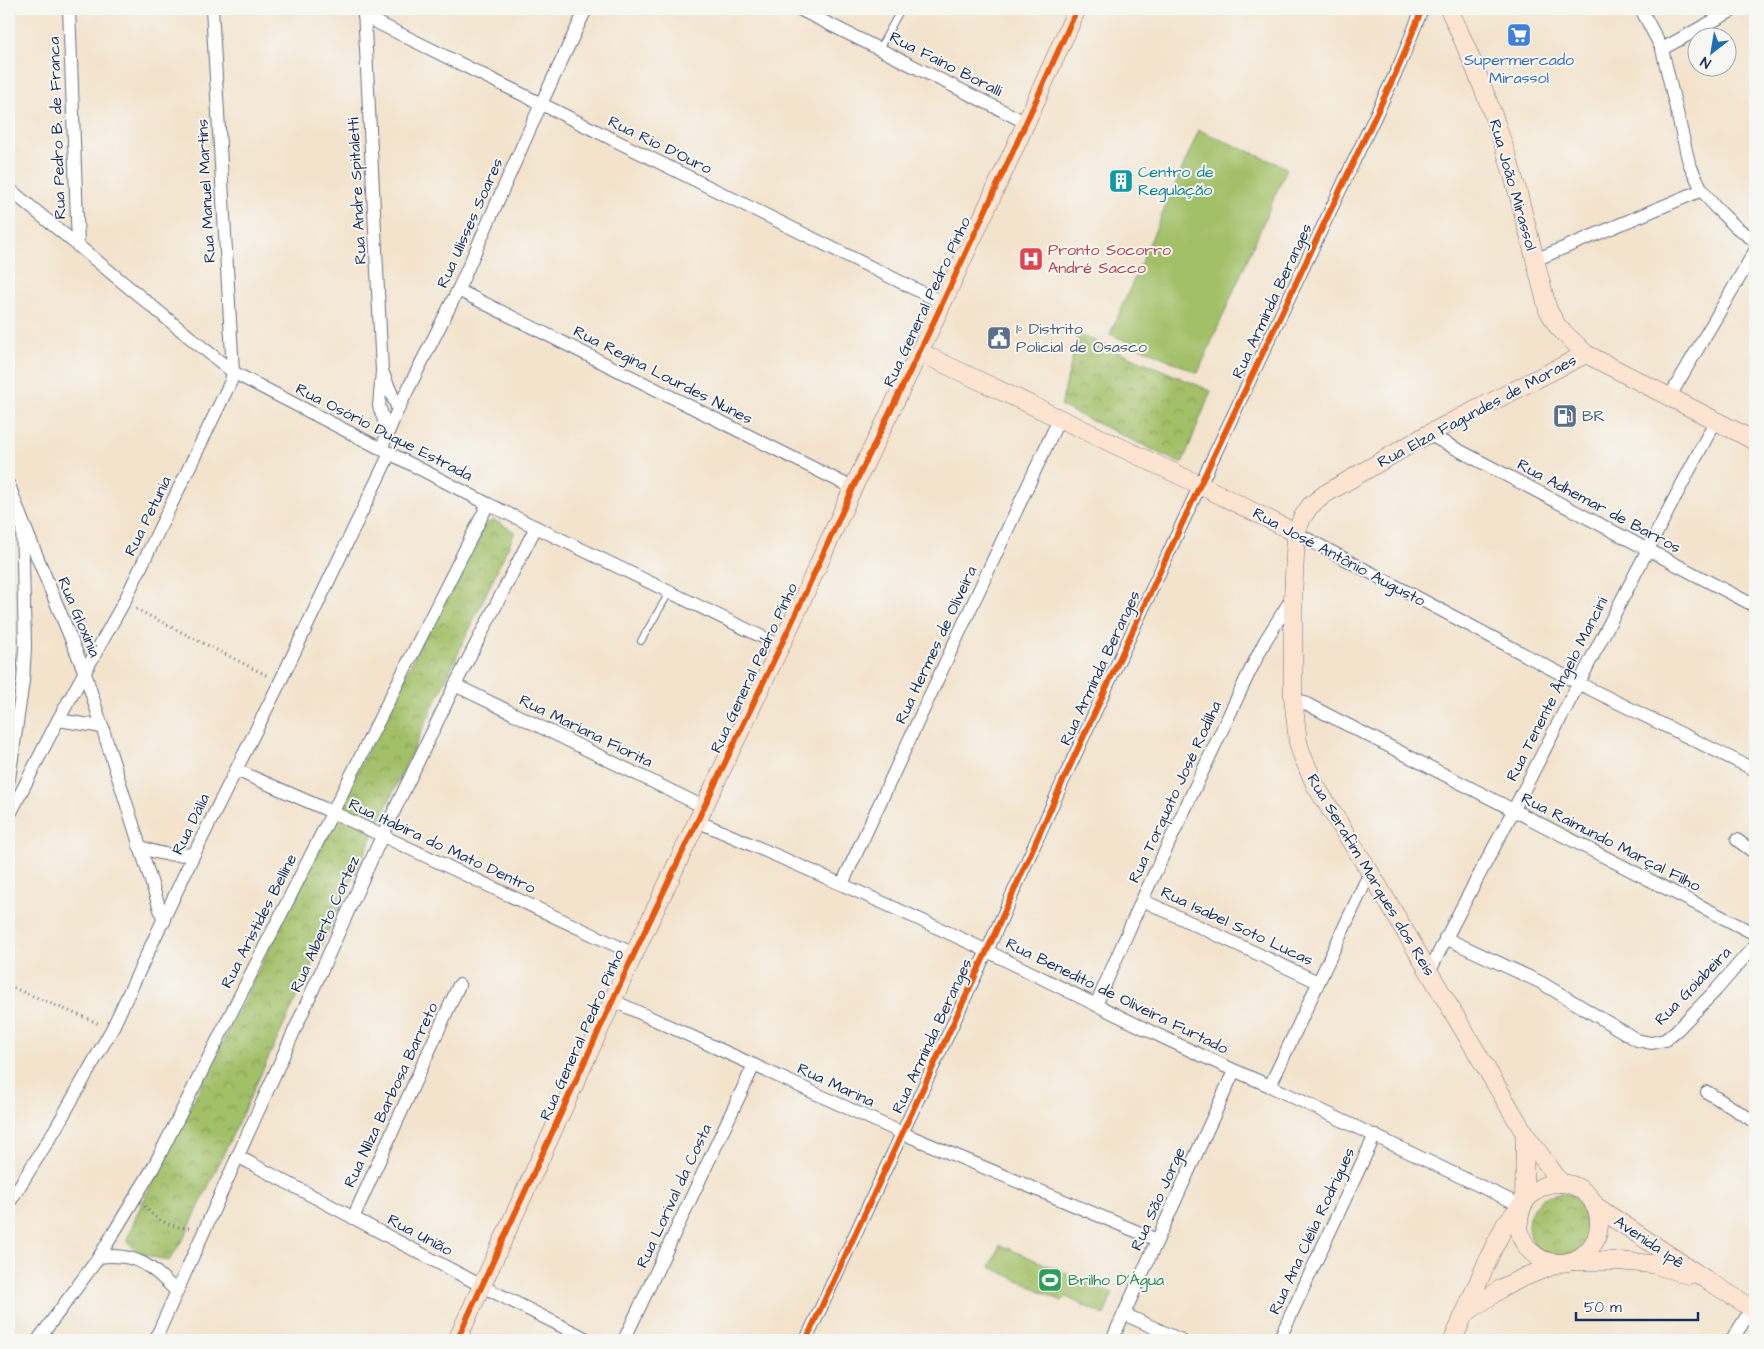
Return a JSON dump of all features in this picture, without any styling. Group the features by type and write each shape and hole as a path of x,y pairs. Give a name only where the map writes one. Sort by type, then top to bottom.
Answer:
{"street":[{"name":"Rua Pedro B. de Franca","path":"69,9 78,246"},
{"name":"Rua Manuel Martins","path":"212,9 233,372"},
{"name":"Rua Ulisses Soares","path":"385,451 388,432 398,409 458,290 541,104 586,9"},
{"name":"Rua Faino Boralli","path":"799,9 1025,122"},
{"name":"Rua General Pedro Pinho","path":"457,1340 634,954 919,352 1077,9"},
{"name":"Rua Arminda Beranges","path":"806,1340 1200,485 1400,64 1422,9"},
{"name":"Rua João Mirassol","path":"1449,9 1498,130 1548,310 1558,328 1586,354"},
{"path":"1642,9 1662,49 1690,162 1702,190 1715,207 1736,227 1755,241"},
{"path":"1662,49 1735,9"},
{"name":"Rua Rio D'Ouro","path":"364,12 541,104 941,302"},
{"name":"Rua Andre Spitaletti","path":"364,12 382,371 379,406 388,432"},
{"name":"Rua Osório Duque Estrada","path":"9,189 233,372 488,504 781,646"},
{"path":"1535,260 1702,190"},
{"path":"1670,396 1755,251"},
{"name":"Rua Regina Lourdes Nunes","path":"458,290 853,488"},
{"name":"Rua José Antônio Augusto","path":"919,352 1200,485 1296,533 1578,683 1755,770"},
{"name":"Rua Elza Fagundes de Moraes","path":"1296,533 1302,518 1310,506 1324,494 1428,434 1586,354 1670,396 1755,442"},
{"name":"Rua Andre Spitaletti","path":"382,371 398,409"},
{"name":"Rua Petunia","path":"9,816 58,720 124,602 226,395 233,372"},
{"name":"Rua Hermes de Oliveira","path":"842,884 1059,419"},
{"name":"Rua Tenente Ângelo Mancini","path":"1429,973 1445,938 1513,810 1646,550 1716,420"},
{"name":"Rua Adhemar de Barros","path":"1428,434 1755,606"},
{"name":"Rua Dália","path":"9,1203 56,1128 112,1029 164,922 194,854 280,682 385,451"},
{"name":"Rua Gloxínia","path":"9,485 85,673 164,922"},
{"name":"Rua Aristides Belline","path":"38,1340 99,1257 157,1160 488,504"},
{"path":"9,779 23,681 25,647 22,520"},
{"name":"Rua Alberto Cortez","path":"155,1340 382,836 455,685 536,527"},
{"name":"Rua Serafim Marques dos Reis","path":"1296,533 1293,598 1293,697 1298,742 1315,785 1370,872 1525,1134 1561,1183"},
{"name":"Rua Torquato José Rodilha","path":"1096,1005 1142,900 1262,648 1293,598"},
{"name":"Rua Mariana Fiorita","path":"455,685 700,814"},
{"name":"Rua Raimundo Marçal Filho","path":"1293,697 1755,934"},
{"path":"58,720 103,727"},
{"name":"Rua Itabira do Mato Dentro","path":"236,770 332,812 634,954"},
{"name":"Rua Benedito de Oliveira Furtado","path":"700,814 1234,1071 1523,1204"},
{"path":"1737,840 1755,853"},
{"path":"139,846 163,855 194,854"},
{"path":"1270,1086 1370,872"},
{"name":"Rua Isabel Soto Lucas","path":"1142,900 1318,982"},
{"name":"Rua Goiabeira","path":"1445,938 1540,982 1637,1040 1651,1043 1665,1040 1677,1030 1716,990 1755,944"},
{"name":"Rua Nilza Barbosa Barreto","path":"353,1218 460,985"},
{"name":"Rua Marina","path":"614,1001 902,1133 1156,1240"},
{"name":"Rua Lorival da Costa","path":"624,1340 754,1065"},
{"name":"Rua São Jorge","path":"1112,1340 1234,1071"},
{"path":"1707,1092 1755,1122"},
{"path":"1525,1134 1523,1204 1518,1219 1519,1233 1524,1245 1534,1255 1546,1262 1565,1263"},
{"name":"Rua Ana Clélia Rodrigues","path":"1278,1340 1375,1135"},
{"name":"Rua União","path":"237,1156 482,1286 589,1340"},
{"path":"1453,1340 1506,1223 1530,1194 1550,1184 1561,1183 1574,1186 1586,1194 1594,1204 1599,1218 1594,1244 1585,1255 1509,1285 1466,1312"},
{"name":"Avenida Ipê","path":"1594,1204 1704,1279 1754,1309"},
{"path":"99,1257 116,1255 144,1263 177,1292"},
{"name":"Avenida Ipê","path":"1565,1263 1618,1261 1652,1264 1704,1279"},
{"path":"1732,1340 1754,1309"},
{"path":"1124,1314 1181,1340"}],"lane":[{"path":"879,48 901,9"},
{"path":"641,641 670,591"}],"path":[{"path":"124,602 280,682"},
{"path":"9,986 112,1029"},
{"path":"137,1196 149,1213 159,1220 186,1228 207,1226"}],"green space":[{"path":"1199,130 1287,168 1198,373 1110,334"},
{"path":"1078,334 1211,391 1182,464 1061,406"},
{"path":"494,520 515,532 185,1236 169,1261 151,1257 140,1252 130,1245 127,1240 136,1216 478,529"},
{"path":"1561,1193 1574,1195 1584,1203 1592,1213 1594,1226 1592,1239 1584,1249 1574,1257 1561,1259 1548,1257 1538,1249 1530,1239 1528,1226 1530,1213 1538,1203 1548,1195"},
{"name":"Brilho D'Água","path":"1000,1245 1113,1293 1104,1315 1066,1297 1062,1301 990,1267"}],"cycle path":[{"path":"457,1340 634,954 793,620 853,488 928,334 1077,9"},
{"path":"806,1340 1200,485 1400,64 1422,9"}],"place":[{"name":"Supermercado Mirassol","path":"1519,35"},
{"name":"Centro de Regulação","path":"1121,181"},
{"name":"Pronto Socorro André Sacco","path":"1031,259"},
{"name":"1º Distrito Policial de Osasco","path":"999,338"},
{"name":"BR","path":"1565,416"},
{"name":"Brilho D'Água","path":"1050,1280"}]}
